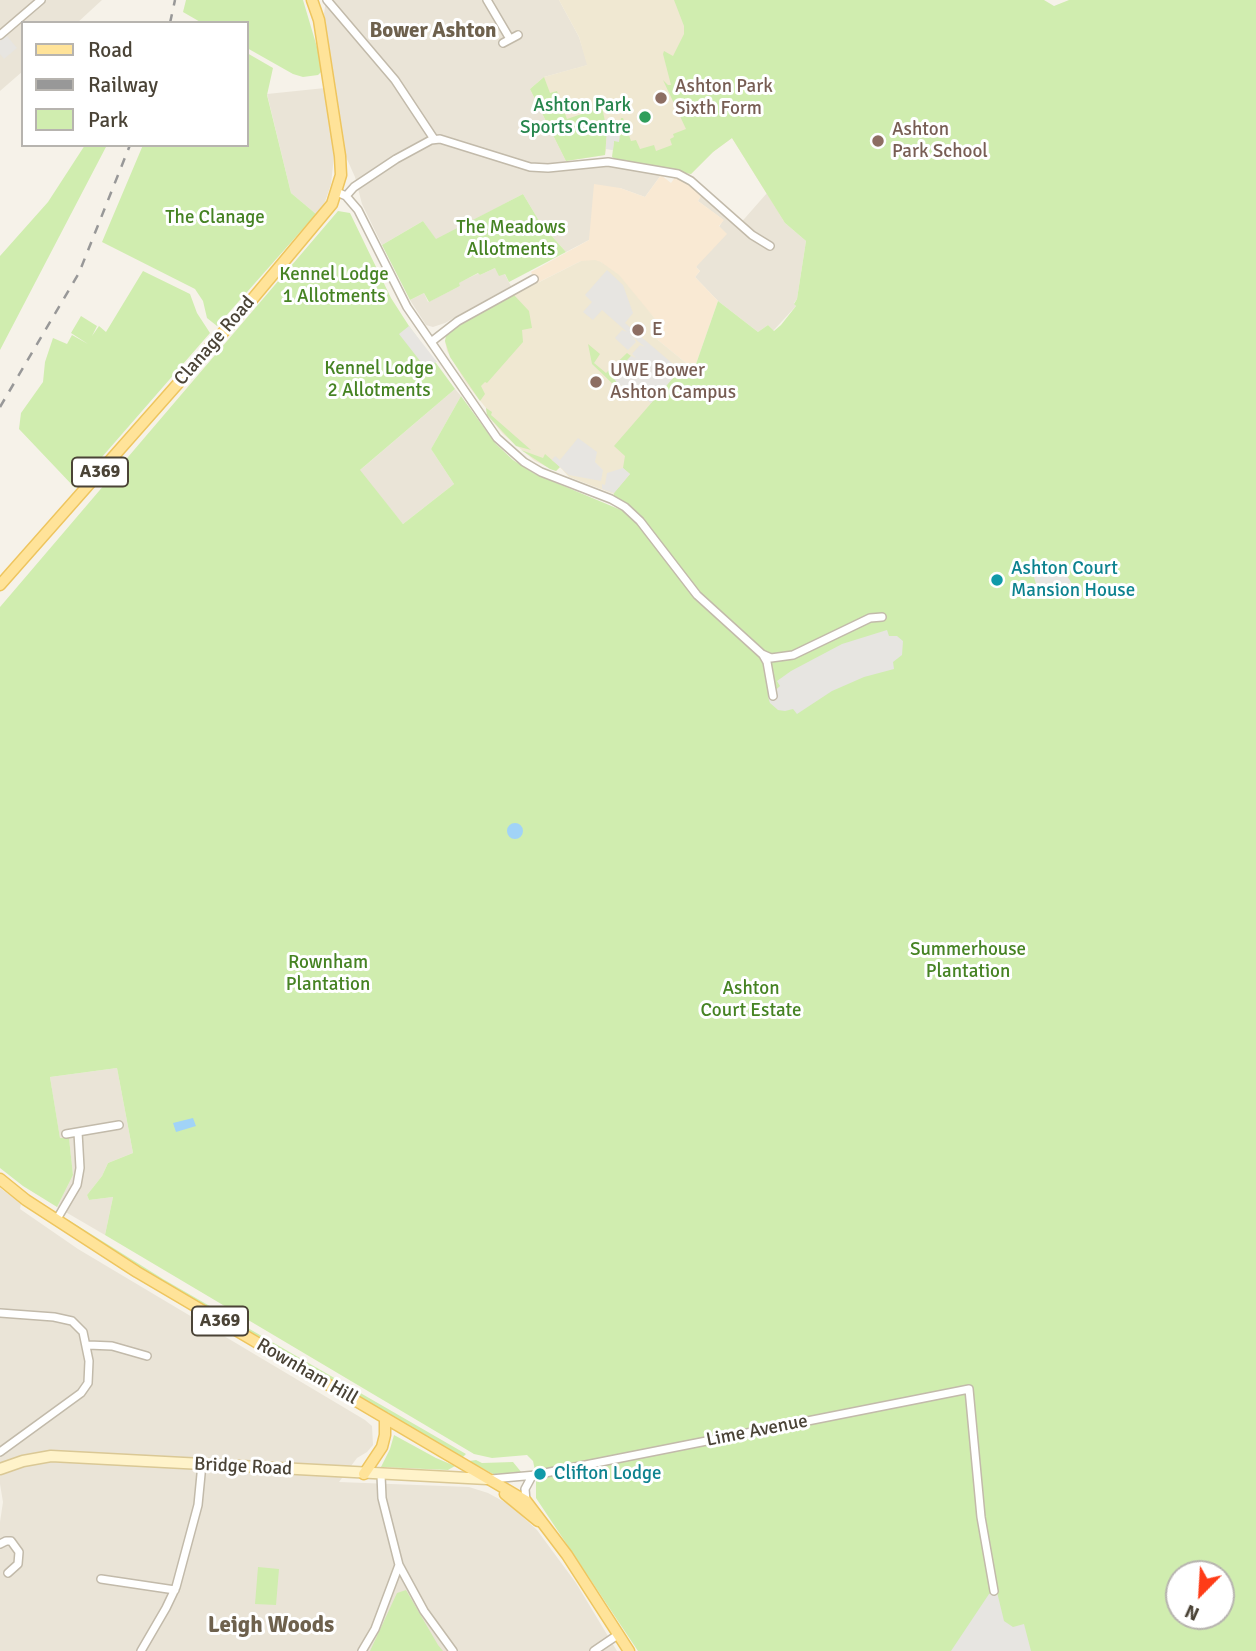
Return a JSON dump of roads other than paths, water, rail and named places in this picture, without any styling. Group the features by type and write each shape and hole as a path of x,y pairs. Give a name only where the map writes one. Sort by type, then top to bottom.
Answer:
{"main road":[{"name":"Clanage Road","path":"0,585 250,302 341,194 340,156 319,20 312,0"},
{"name":"Clanage Road","path":"319,20 320,0"},
{"name":"Rownham Hill","path":"0,1179 26,1200 137,1272 491,1482"},
{"path":"364,1474 382,1447 385,1418"},
{"name":"Bridge Road","path":"0,1469 43,1457 491,1482"},
{"name":"A369","path":"491,1482 526,1501 566,1555 629,1651"},
{"name":"A369","path":"491,1482 543,1524"}],"street":[{"path":"0,35 41,0"},
{"path":"327,0 395,80 434,139"},
{"path":"488,0 510,39"},
{"path":"770,246 752,235 691,181 678,174 608,162 548,168 530,167 459,144 434,139 396,159 341,194 358,210 402,299 450,366 485,423 506,447 541,472 625,507 640,521 698,595 762,654 767,662 773,696"},
{"path":"431,342 458,321 534,279"},
{"path":"762,654 771,658 793,655 870,618 882,617"},
{"path":"66,1133 119,1125"},
{"path":"57,1219 77,1185 80,1168 78,1132"},
{"path":"0,1313 72,1321 82,1330 88,1345 88,1385 43,1422 0,1452"},
{"path":"88,1345 112,1346 147,1356"},
{"name":"Lime Avenue","path":"545,1473 969,1389 981,1517 994,1591"},
{"path":"141,1651 175,1590 198,1505 202,1464"},
{"path":"381,1475 382,1498 399,1565 424,1611 453,1651"},
{"path":"491,1482 534,1475 525,1489 526,1501"},
{"path":"0,1544 9,1540 14,1543 19,1557 15,1571"},
{"path":"362,1651 375,1629 399,1565"},
{"path":"101,1579 175,1590"},
{"path":"594,1651 619,1634"}],"water":[{"path":"515,823 521,825 521,837 515,839 509,837 507,831 509,825"},
{"path":"193,1118 196,1126 176,1132 173,1123"}],"railway":[{"path":"170,21 175,0"},
{"path":"0,407 79,273 129,147"}],"place":[{"name":"Ashton Park Sixth Form","path":"661,98"},
{"name":"Ashton Park Sports Centre","path":"645,117"},
{"name":"Ashton Park School","path":"878,141"},
{"name":"E","path":"638,330"},
{"name":"UWE Bower Ashton Campus","path":"596,382"},
{"name":"Ashton Court Mansion House","path":"997,580"},
{"name":"Clifton Lodge","path":"540,1474"}],"district":[{"name":"Bower Ashton","path":"433,31"},
{"name":"Leigh Woods","path":"271,1626"}],"park label":[{"name":"The Clanage","path":"215,218"},
{"name":"The Meadows Allotments","path":"511,239"},
{"name":"Kennel Lodge 1 Allotments","path":"334,286"},
{"name":"Kennel Lodge 2 Allotments","path":"379,380"},
{"name":"Summerhouse Plantation","path":"968,961"},
{"name":"Rownham Plantation","path":"328,974"},
{"name":"Ashton Court Estate","path":"751,1000"}]}
